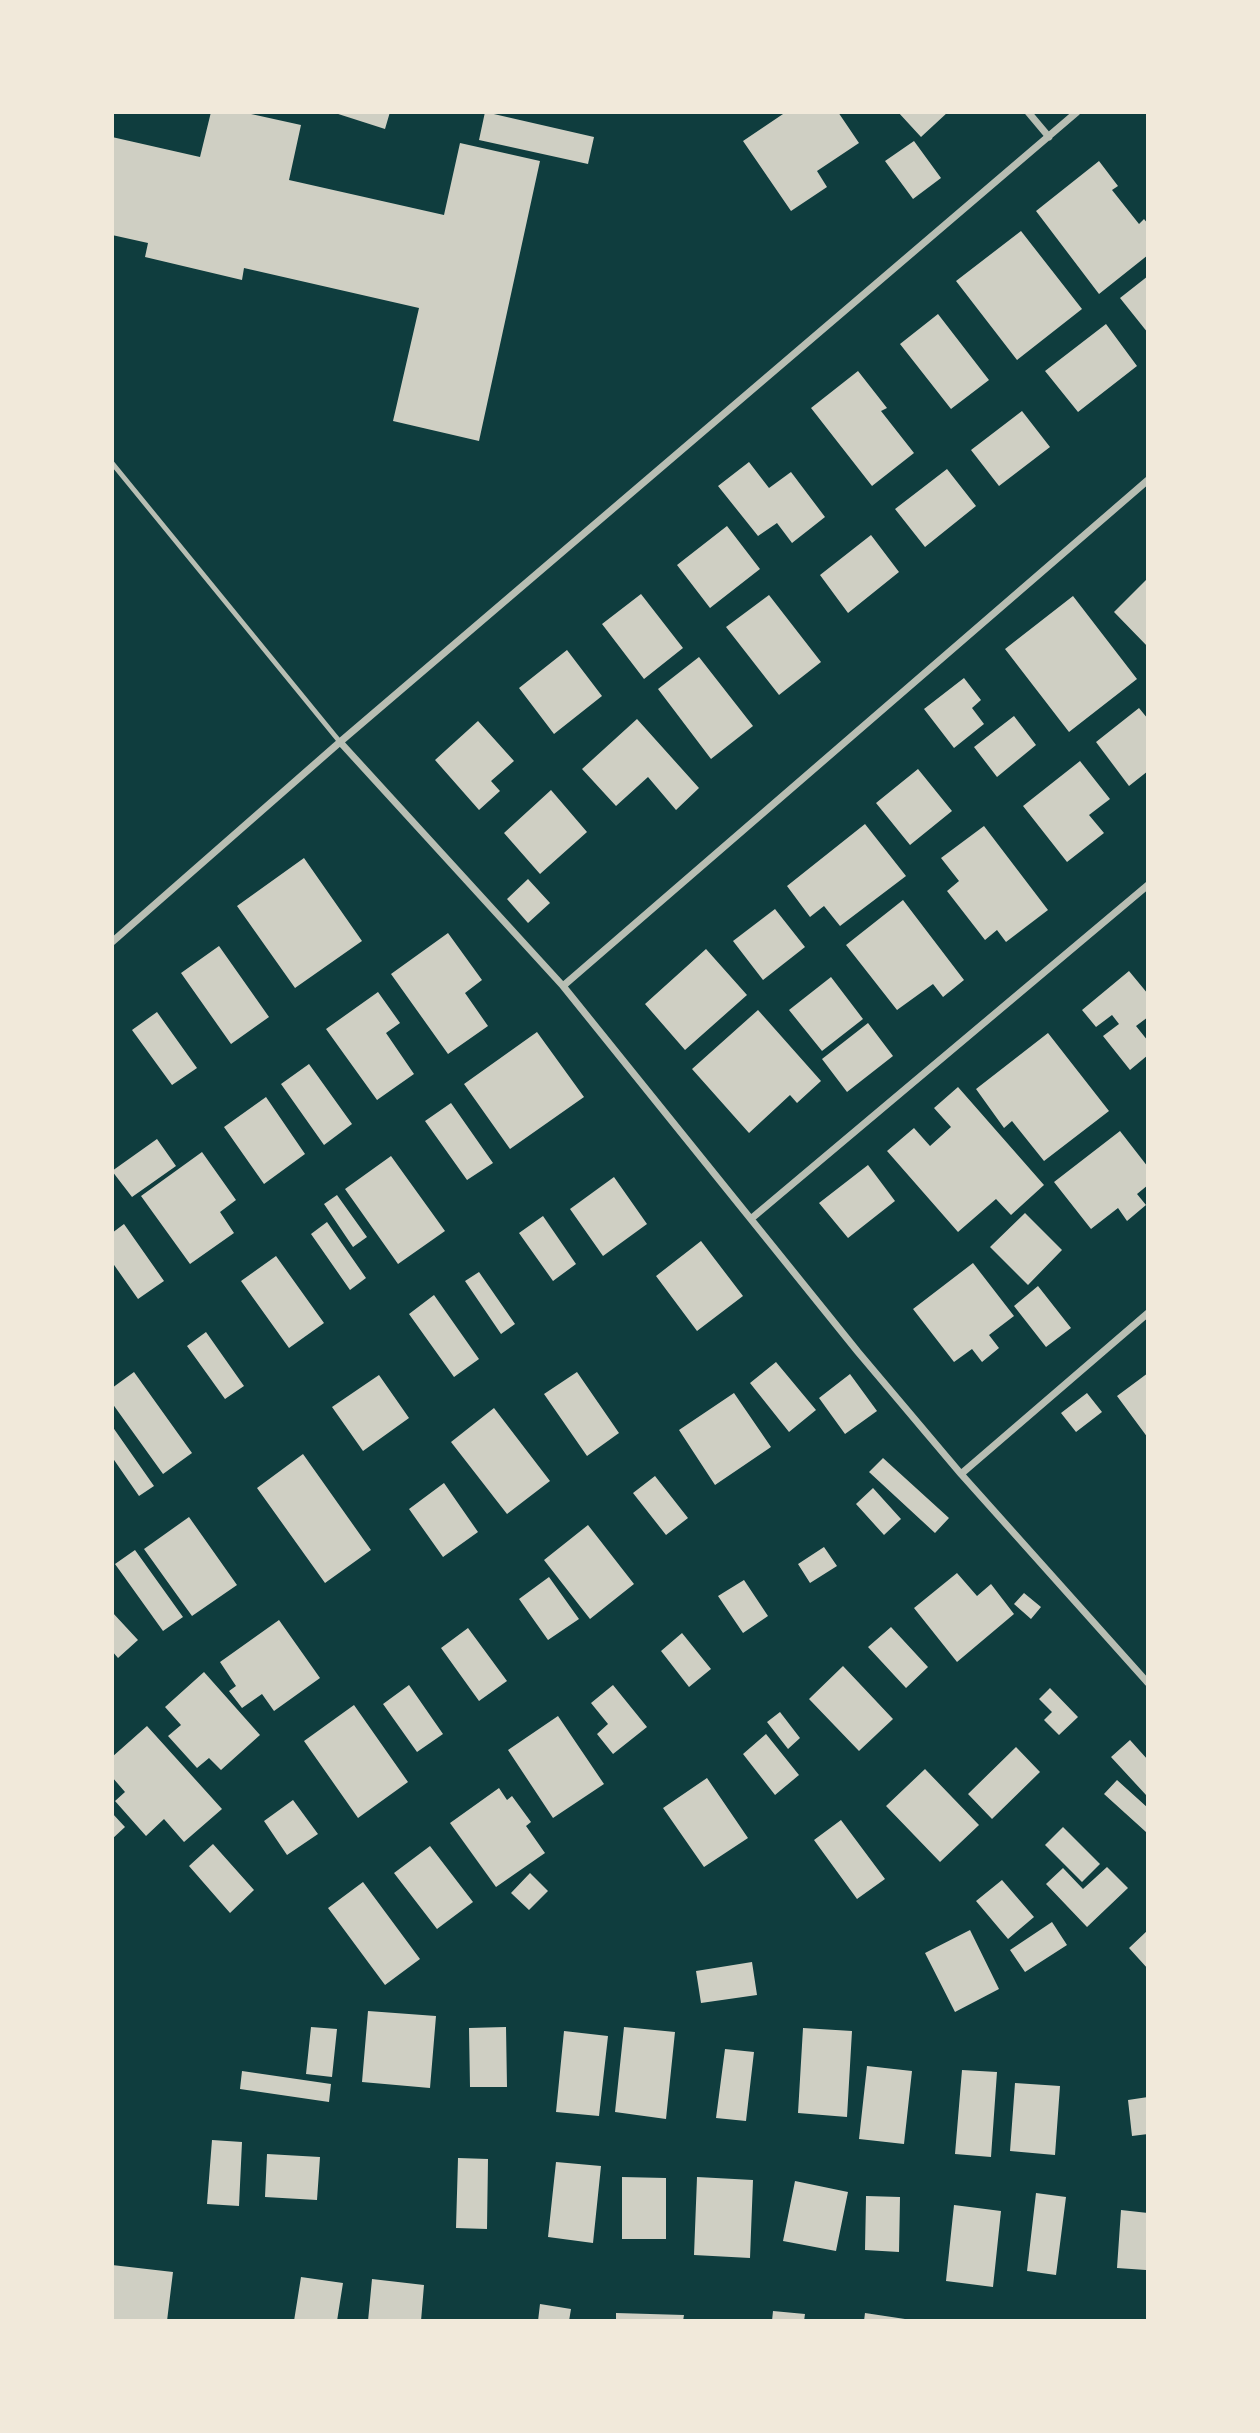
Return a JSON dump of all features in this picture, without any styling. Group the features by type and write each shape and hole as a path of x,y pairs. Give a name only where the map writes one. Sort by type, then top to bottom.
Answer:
{"street":[{"path":"1028,112 1049,137"},
{"path":"112,942 340,742 1077,112"},
{"path":"563,986 1148,480"},
{"path":"340,742 563,986 858,1352 961,1474 1148,1683"},
{"path":"752,1219 1148,885"},
{"path":"961,1474 1148,1313"}],"lane":[{"path":"112,463 340,742"}],"building":[{"path":"211,112 242,112 301,125 289,180 444,215 460,143 540,161 479,441 393,421 419,308 244,268 242,280 145,257 148,243 112,235 112,137 200,157"},
{"path":"332,112 390,112 385,129"},
{"path":"485,112 594,137 588,164 479,140"},
{"path":"786,112 838,112 859,143 817,171 827,187 791,211 743,141"},
{"path":"898,112 948,112 921,137"},
{"path":"914,141 941,178 913,199 885,161"},
{"path":"1099,161 1118,186 1112,190 1139,224 1144,219 1148,224 1148,255 1099,294 1036,211"},
{"path":"1021,231 1082,309 1017,360 956,281"},
{"path":"1148,276 1148,333 1120,298"},
{"path":"938,314 989,380 951,409 900,344"},
{"path":"1106,324 1137,366 1078,412 1045,371"},
{"path":"858,371 887,408 881,411 914,453 872,486 811,408"},
{"path":"1022,411 1050,447 999,486 971,450"},
{"path":"749,462 769,488 791,472 825,517 792,543 777,523 758,536 718,486"},
{"path":"947,469 976,506 925,547 895,509"},
{"path":"727,526 760,569 710,608 677,565"},
{"path":"871,535 899,572 848,613 820,575"},
{"path":"1148,578 1148,647 1114,612"},
{"path":"641,594 683,648 644,679 602,624"},
{"path":"769,595 821,662 779,695 726,627"},
{"path":"1073,596 1137,679 1069,732 1005,649"},
{"path":"567,650 602,696 554,734 519,688"},
{"path":"699,657 753,726 711,759 658,689"},
{"path":"964,678 981,700 972,708 984,724 954,748 924,709"},
{"path":"1139,708 1148,719 1148,771 1129,786 1096,742"},
{"path":"1014,716 1036,745 997,777 974,747"},
{"path":"637,719 699,788 676,810 648,777 616,806 582,769"},
{"path":"478,721 514,761 491,781 500,791 479,810 435,760"},
{"path":"1080,761 1110,799 1089,815 1104,833 1067,862 1023,806"},
{"path":"918,769 952,811 910,845 876,803"},
{"path":"551,790 587,832 540,874 504,833"},
{"path":"865,824 906,876 840,926 824,906 810,917 787,886"},
{"path":"984,826 1048,910 1006,942 997,930 985,940 947,891 959,881 941,858"},
{"path":"304,858 362,941 295,988 237,906"},
{"path":"528,879 550,903 528,923 507,899"},
{"path":"903,900 964,980 943,997 933,984 897,1010 846,945"},
{"path":"775,909 805,947 763,980 733,941"},
{"path":"448,933 482,980 465,993 488,1026 448,1054 391,974"},
{"path":"219,946 269,1017 231,1044 181,973"},
{"path":"706,949 747,995 685,1050 645,1004"},
{"path":"1129,971 1148,994 1148,1017 1136,1026 1148,1041 1148,1055 1130,1070 1103,1036 1119,1024 1112,1015 1096,1027 1082,1010"},
{"path":"831,977 863,1019 822,1051 789,1010"},
{"path":"378,992 400,1023 386,1033 414,1074 377,1100 326,1029"},
{"path":"758,1010 821,1081 797,1103 790,1095 749,1133 692,1069"},
{"path":"157,1012 197,1068 172,1085 132,1030"},
{"path":"868,1023 893,1056 847,1092 822,1059"},
{"path":"537,1032 584,1097 510,1149 464,1084"},
{"path":"1048,1033 1109,1111 1044,1161 1012,1121 1004,1128 976,1089"},
{"path":"309,1064 352,1124 324,1145 281,1084"},
{"path":"958,1087 1044,1185 1011,1215 996,1199 958,1232 887,1151 914,1128 930,1146 951,1127 934,1108"},
{"path":"266,1097 305,1154 264,1184 224,1127"},
{"path":"451,1103 493,1163 467,1180 425,1121"},
{"path":"1120,1131 1148,1167 1148,1185 1137,1194 1146,1205 1127,1221 1118,1208 1091,1229 1054,1182"},
{"path":"157,1139 176,1166 132,1197 112,1171"},
{"path":"202,1152 236,1200 220,1212 234,1233 190,1264 141,1196"},
{"path":"391,1156 445,1231 398,1264 345,1189"},
{"path":"868,1165 895,1201 848,1238 819,1203"},
{"path":"614,1177 647,1224 603,1256 570,1209"},
{"path":"337,1195 367,1237 353,1247 324,1204"},
{"path":"1025,1213 1062,1250 1028,1285 990,1247"},
{"path":"543,1216 576,1264 553,1281 519,1233"},
{"path":"327,1222 366,1278 350,1290 311,1234"},
{"path":"124,1224 164,1281 138,1299 112,1262 112,1233"},
{"path":"701,1241 743,1296 697,1331 656,1276"},
{"path":"276,1256 324,1323 289,1348 241,1281"},
{"path":"973,1263 1014,1316 989,1335 999,1348 982,1362 972,1349 954,1362 913,1309"},
{"path":"479,1272 515,1324 501,1334 465,1281"},
{"path":"1038,1286 1071,1328 1046,1347 1014,1306"},
{"path":"434,1295 479,1359 454,1377 409,1314"},
{"path":"206,1332 244,1386 225,1399 187,1346"},
{"path":"776,1362 816,1410 789,1432 750,1383"},
{"path":"134,1372 192,1453 163,1474 112,1403 112,1388"},
{"path":"577,1372 619,1433 587,1456 544,1394"},
{"path":"1148,1373 1148,1438 1117,1396"},
{"path":"850,1374 877,1411 845,1434 819,1398"},
{"path":"379,1375 409,1418 363,1451 332,1407"},
{"path":"734,1393 771,1447 715,1485 679,1430"},
{"path":"1087,1393 1102,1412 1076,1432 1061,1413"},
{"path":"494,1408 550,1481 507,1514 451,1442"},
{"path":"112,1426 154,1486 139,1496 112,1457"},
{"path":"303,1454 371,1550 325,1583 257,1488"},
{"path":"883,1458 949,1518 935,1533 869,1472"},
{"path":"655,1476 688,1518 666,1535 633,1493"},
{"path":"444,1483 478,1532 443,1557 409,1509"},
{"path":"873,1488 901,1519 884,1535 856,1504"},
{"path":"189,1517 237,1585 192,1616 144,1549"},
{"path":"588,1525 634,1584 590,1619 544,1560"},
{"path":"824,1547 837,1566 810,1583 798,1564"},
{"path":"135,1550 183,1617 163,1631 115,1564"},
{"path":"957,1573 977,1596 991,1584 1014,1614 957,1662 914,1608"},
{"path":"549,1577 579,1619 548,1640 519,1599"},
{"path":"744,1580 768,1616 743,1633 718,1596"},
{"path":"1024,1593 1041,1607 1031,1619 1014,1604"},
{"path":"112,1612 138,1640 118,1658 112,1651"},
{"path":"279,1620 320,1678 274,1711 262,1694 242,1708 229,1691 236,1686 220,1662"},
{"path":"891,1627 928,1667 906,1688 868,1647"},
{"path":"468,1628 507,1681 479,1701 441,1648"},
{"path":"682,1633 711,1669 689,1687 661,1651"},
{"path":"843,1666 893,1719 859,1751 809,1699"},
{"path":"204,1672 260,1735 221,1770 209,1758 197,1768 168,1736 181,1725 165,1707"},
{"path":"409,1685 443,1734 417,1752 383,1704"},
{"path":"613,1685 647,1727 613,1754 597,1734 608,1724 591,1703"},
{"path":"1050,1688 1078,1717 1059,1735 1044,1720 1052,1712 1039,1699"},
{"path":"354,1705 408,1782 358,1818 304,1741"},
{"path":"780,1712 800,1738 788,1749 767,1722"},
{"path":"558,1716 604,1784 553,1818 508,1750"},
{"path":"147,1726 222,1809 184,1842 164,1819 146,1836 115,1801 125,1792 112,1777 112,1757"},
{"path":"766,1734 799,1775 775,1795 743,1754"},
{"path":"1130,1740 1148,1760 1146,1795 1111,1757"},
{"path":"1016,1747 1040,1772 992,1819 968,1794"},
{"path":"925,1769 979,1825 940,1862 886,1806"},
{"path":"707,1778 748,1838 704,1867 663,1808"},
{"path":"1117,1780 1148,1808 1146,1832 1104,1794"},
{"path":"499,1788 507,1800 512,1796 531,1822 526,1826 545,1853 496,1887 450,1823"},
{"path":"293,1800 318,1834 287,1855 264,1821"},
{"path":"112,1813 125,1827 112,1839"},
{"path":"841,1820 885,1879 857,1899 814,1840"},
{"path":"1063,1827 1100,1864 1082,1882 1045,1845"},
{"path":"213,1844 254,1890 230,1913 189,1866"},
{"path":"430,1846 473,1902 437,1929 394,1873"},
{"path":"1107,1867 1128,1888 1087,1927 1046,1884 1063,1868 1083,1889"},
{"path":"530,1873 548,1891 529,1910 511,1893"},
{"path":"1002,1880 1034,1917 1008,1939 976,1901"},
{"path":"363,1882 420,1959 385,1985 328,1908"},
{"path":"1052,1922 1067,1945 1025,1972 1010,1950"},
{"path":"970,1930 999,1989 955,2012 925,1953"},
{"path":"1148,1930 1148,1969 1129,1948"},
{"path":"752,1962 757,1995 701,2003 696,1971"},
{"path":"368,2011 436,2016 430,2088 362,2082"},
{"path":"311,2027 337,2029 332,2077 306,2074"},
{"path":"506,2027 507,2087 470,2087 469,2028"},
{"path":"624,2027 675,2032 666,2119 615,2112"},
{"path":"803,2028 852,2031 847,2117 798,2113"},
{"path":"564,2031 608,2036 599,2116 556,2112"},
{"path":"725,2049 754,2052 746,2121 716,2118"},
{"path":"867,2066 912,2071 904,2144 859,2139"},
{"path":"962,2070 997,2072 991,2157 955,2154"},
{"path":"242,2071 331,2084 329,2102 240,2089"},
{"path":"1015,2083 1060,2086 1055,2155 1010,2151"},
{"path":"1148,2097 1148,2134 1132,2136 1128,2100"},
{"path":"212,2140 242,2142 239,2206 207,2204"},
{"path":"267,2154 320,2157 317,2200 265,2197"},
{"path":"458,2158 488,2159 487,2229 456,2228"},
{"path":"556,2162 601,2166 593,2243 548,2237"},
{"path":"622,2177 666,2178 666,2239 622,2239"},
{"path":"697,2177 753,2180 750,2258 694,2255"},
{"path":"795,2181 848,2192 836,2251 783,2241"},
{"path":"1036,2193 1066,2197 1056,2275 1027,2271"},
{"path":"866,2196 900,2197 899,2252 865,2250"},
{"path":"954,2205 1001,2211 993,2287 946,2281"},
{"path":"1121,2210 1148,2213 1146,2270 1117,2268"},
{"path":"112,2265 173,2272 167,2321 112,2321"},
{"path":"301,2277 343,2283 337,2321 294,2321"},
{"path":"372,2279 424,2285 421,2321 368,2321"},
{"path":"540,2304 571,2309 569,2321 538,2321"},
{"path":"773,2311 805,2314 804,2321 772,2321"},
{"path":"616,2313 684,2315 683,2321 616,2321"},
{"path":"865,2313 905,2319 905,2321 864,2321"}]}
